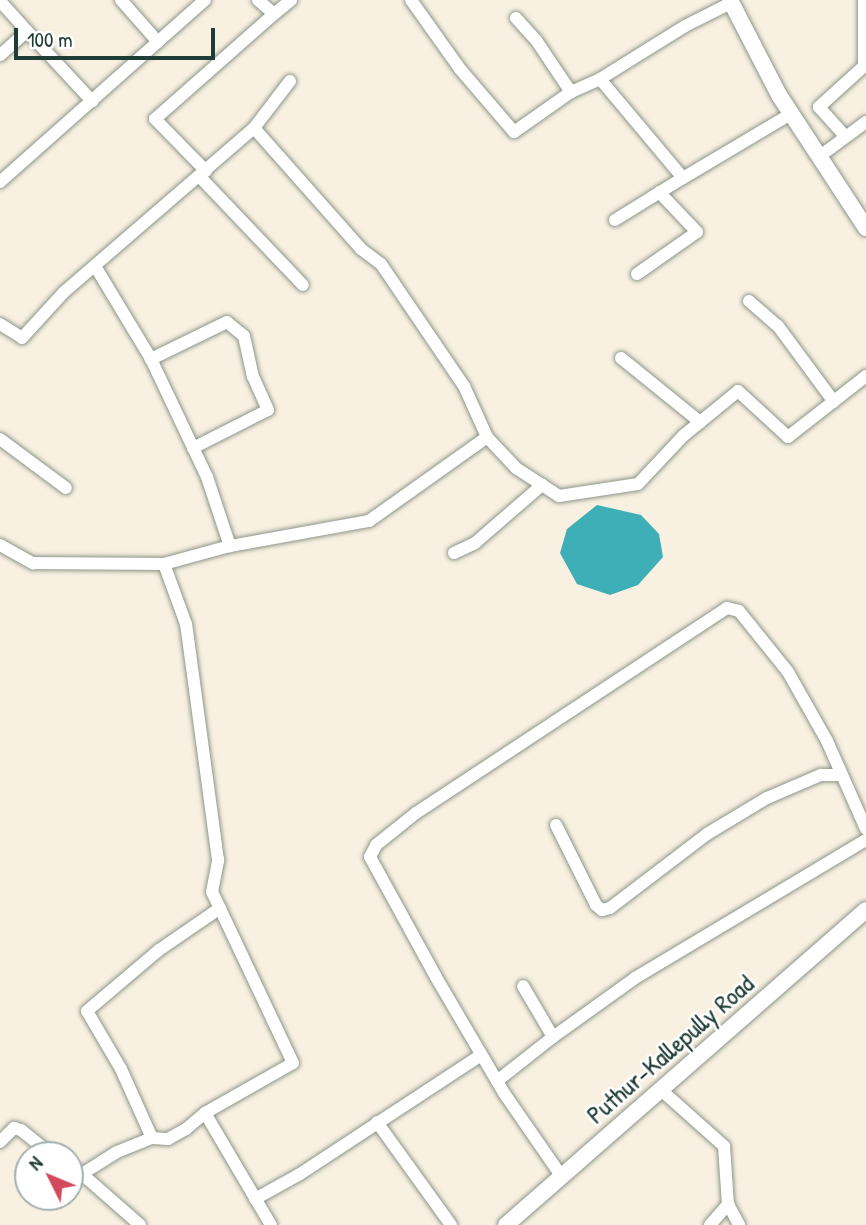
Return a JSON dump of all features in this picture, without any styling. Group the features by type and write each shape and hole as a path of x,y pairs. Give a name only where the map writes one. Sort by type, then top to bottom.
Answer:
{"main road":[{"path":"730,1 791,114 866,228"},
{"name":"Puthur-Kallepully Road","path":"506,1225 866,910"}],"street":[{"path":"121,0 158,42"},
{"path":"0,182 205,0"},
{"path":"258,0 274,14"},
{"path":"291,0 155,119 303,285"},
{"path":"411,0 460,69 514,132 571,92 600,79 730,1"},
{"path":"845,136 819,107 864,65 864,0"},
{"path":"0,1 92,101"},
{"path":"516,18 536,40 571,92"},
{"path":"0,55 27,31"},
{"path":"600,79 683,178"},
{"path":"0,324 22,338 64,292 254,128 290,81"},
{"path":"615,219 791,114"},
{"path":"820,156 866,122"},
{"path":"254,128 361,249 381,264 464,386 487,437 516,468 559,496 638,484 700,422 738,391 788,438 866,376"},
{"path":"637,274 697,232 659,192"},
{"path":"95,266 151,359 206,477 230,546"},
{"path":"749,301 778,326 834,402"},
{"path":"151,359 227,321 244,336 253,377 268,410 193,449"},
{"path":"621,358 700,422"},
{"path":"0,545 33,563 164,564 230,546 369,521 487,437"},
{"path":"0,439 66,488"},
{"path":"454,553 475,542 542,485"},
{"path":"84,1173 117,1152 152,1138 168,1139 186,1129 205,1113 293,1063 212,892 218,860 186,624 164,564"},
{"path":"562,1177 496,1081 370,857 376,845 416,813 727,608 739,611 788,673 822,730 866,829"},
{"path":"556,825 596,905 602,910 610,908 707,834 767,798 821,775 842,775"},
{"path":"496,1081 635,978 866,841"},
{"path":"152,1138 121,1069 87,1011 159,950 220,908"},
{"path":"523,986 553,1037"},
{"path":"255,1199 300,1174 481,1055"},
{"path":"660,1089 724,1146 728,1204 739,1225"},
{"path":"205,1113 271,1225"},
{"path":"377,1122 451,1225"},
{"path":"0,1142 14,1128 35,1141"},
{"path":"84,1176 140,1225"},
{"path":"710,1225 728,1204"}],"water":[{"path":"597,505 641,515 659,534 663,557 638,585 610,595 577,584 560,553 567,529"}]}
